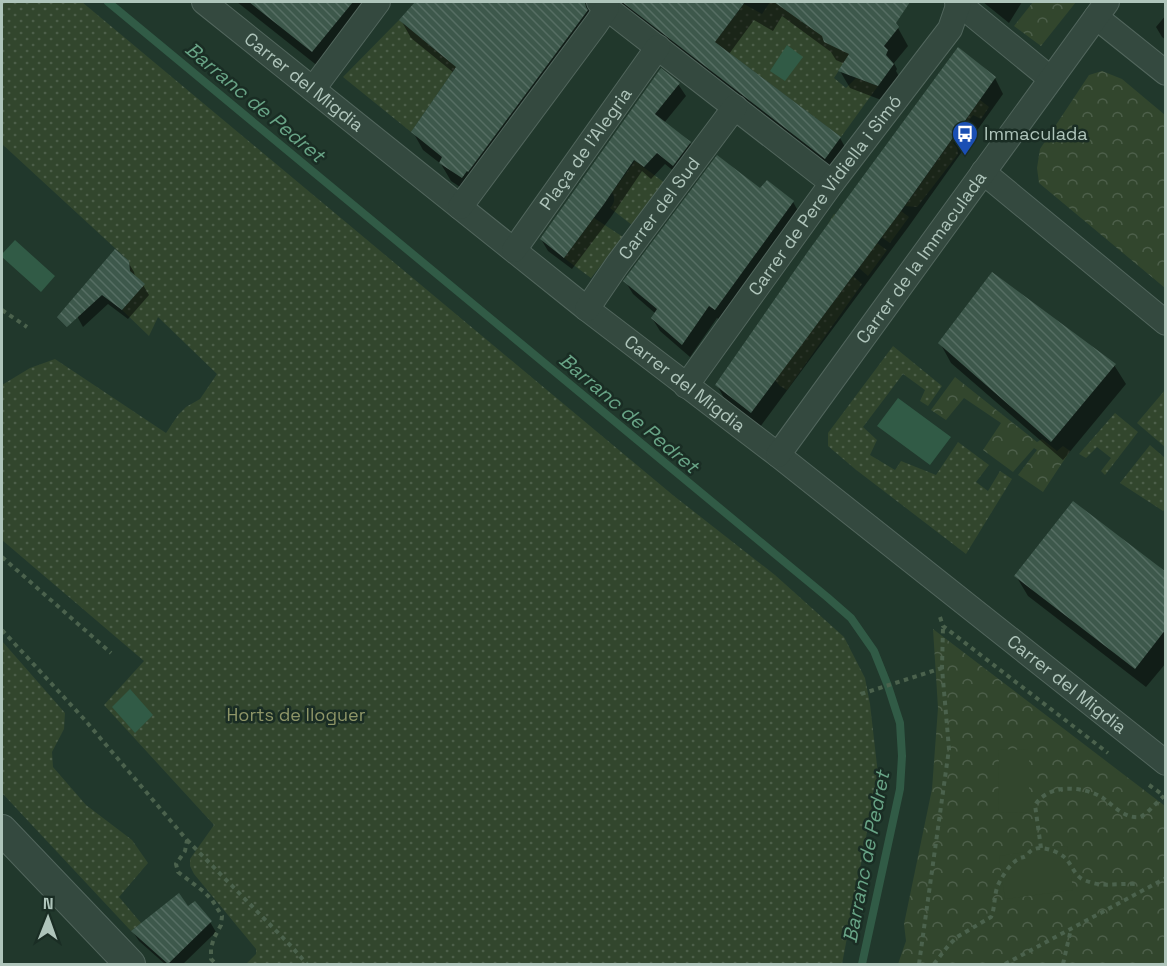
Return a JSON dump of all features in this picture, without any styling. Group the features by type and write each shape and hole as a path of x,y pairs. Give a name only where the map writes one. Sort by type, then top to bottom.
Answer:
{"street":[{"name":"Carrer del Migdia","path":"204,2 587,309 778,455 1165,761"},
{"path":"313,89 378,2"},
{"path":"958,2 1051,79"},
{"name":"Carrer de Pere Vidiella i Simó","path":"686,386 832,183 950,29 958,2"},
{"path":"460,207 596,24 603,4 832,183"},
{"path":"1102,9 1166,73"},
{"name":"Carrer de la Immaculada","path":"778,455 1102,9"},
{"name":"Plaça de l'Alegria","path":"514,250 658,47"},
{"name":"Carrer del Sud","path":"587,309 735,107"},
{"path":"983,172 1166,323"},
{"path":"2,830 130,964"}],"path":[{"path":"2,310 27,327"},
{"path":"2,557 111,653"},
{"path":"919,964 949,749 942,668 943,626"},
{"path":"2,630 84,719 187,840 307,964"},
{"path":"861,694 942,668"},
{"path":"1041,848 1035,804 1045,794 1066,789 1088,791 1101,797 1115,809 1133,817 1146,815 1151,807 1164,796"},
{"path":"187,840 186,851 176,864 178,872 203,891 220,912 222,921 214,938 210,956 216,964"},
{"path":"934,964 957,937 991,917 1000,881 1009,868 1017,860 1027,855 1030,850 1041,848 1058,853 1071,865 1080,879 1102,886 1135,884"},
{"path":"1005,964 1166,878"},
{"path":"1063,964 1071,928"}],"green space":[{"name":"Horts de lloguer","path":"2,2 82,2 674,496 775,575 844,637 865,678 878,774 842,964 246,964 256,954 256,949 194,874 190,866 190,859 214,825 104,705 144,661 2,540 2,385 30,368 55,359 166,433 186,407 200,399 217,374 158,317 149,336 122,310 144,284 130,271 129,261 2,144"},
{"path":"770,2 888,2 858,41 834,78 846,88 856,78 878,86 841,137 715,42 744,4 762,14"},
{"path":"1033,2 1076,2 1041,46 1014,26"},
{"path":"399,20 456,67 411,132 343,77"},
{"path":"1102,71 1122,79 1165,115 1165,288 1039,183 1037,168 1040,149 1089,75"},
{"path":"980,100 989,107 981,119 973,115 953,143 958,154 917,207 905,206"},
{"path":"635,161 665,183 632,225 610,208 614,199 610,188 614,190"},
{"path":"844,203 886,231 901,211 909,217 890,243 839,209"},
{"path":"834,214 887,250 868,276 859,268 869,254 828,224"},
{"path":"594,218 623,237 591,278 564,258"},
{"path":"853,276 862,284 787,390 780,386 775,380"},
{"path":"893,346 942,386 928,406 920,401 925,390 903,374 863,427 877,440 870,455 895,470 901,461 936,475 958,442 989,465 976,482 988,491 1000,471 1012,479 966,554 828,446 828,433"},
{"path":"955,377 1037,442 1042,439 1057,451 1063,446 1070,451 1043,492 1018,475 1037,450 1034,448 1013,472 983,450 1001,423 964,398 946,420 931,410"},
{"path":"1165,390 1165,447 1137,423"},
{"path":"1115,413 1138,432 1105,475 1101,471 1111,458 1097,447 1086,458 1079,454"},
{"path":"1150,445 1165,458 1166,509 1163,511 1120,483"},
{"path":"933,629 1165,806 1165,964 898,964 906,941 904,924 932,789 938,708"},
{"path":"2,641 65,713 64,729 52,752 53,767 86,805 132,840 148,863 119,897 141,923 131,931 2,793"},
{"path":"999,749 1029,750 1029,813 998,812"},
{"path":"1067,846 1073,890 1005,899 999,856"}],"shaded area":[{"path":"787,45 803,57 785,81 770,71"},
{"path":"15,240 55,276 41,292 2,257 2,254"},
{"path":"898,398 951,437 930,465 877,426"},
{"path":"130,689 153,715 135,733 112,707"}],"building":[{"path":"249,2 353,2 312,52"},
{"path":"415,2 585,2 588,10 462,178 439,163 442,157 411,132 456,67 399,20"},
{"path":"622,2 745,2 715,42 841,137 825,159"},
{"path":"774,2 910,2 896,23 899,27 884,46 888,50 886,55 894,64 878,86 838,71 849,54 824,42 822,36"},
{"path":"958,47 996,77 901,211 751,413 715,385 809,250"},
{"path":"661,68 680,83 655,114 691,142 673,166 657,153 644,167 634,160 564,258 540,239"},
{"path":"717,155 760,188 767,180 794,201 715,310 709,306 682,345 651,318 657,309 623,281"},
{"path":"115,249 129,261 130,271 145,284 122,310 102,295 67,327 57,317"},
{"path":"992,272 1116,364 1051,442 938,343"},
{"path":"1073,501 1166,572 1166,629 1135,669 1014,576"},
{"path":"179,893 188,906 195,901 212,921 168,964 131,931"}],"waterway":[{"name":"Barranc de Pedret","path":"108,2 851,618 874,651 888,686 900,723 902,756 900,789 862,964"}],"place":[{"name":"Immaculada","path":"965,157"}]}
